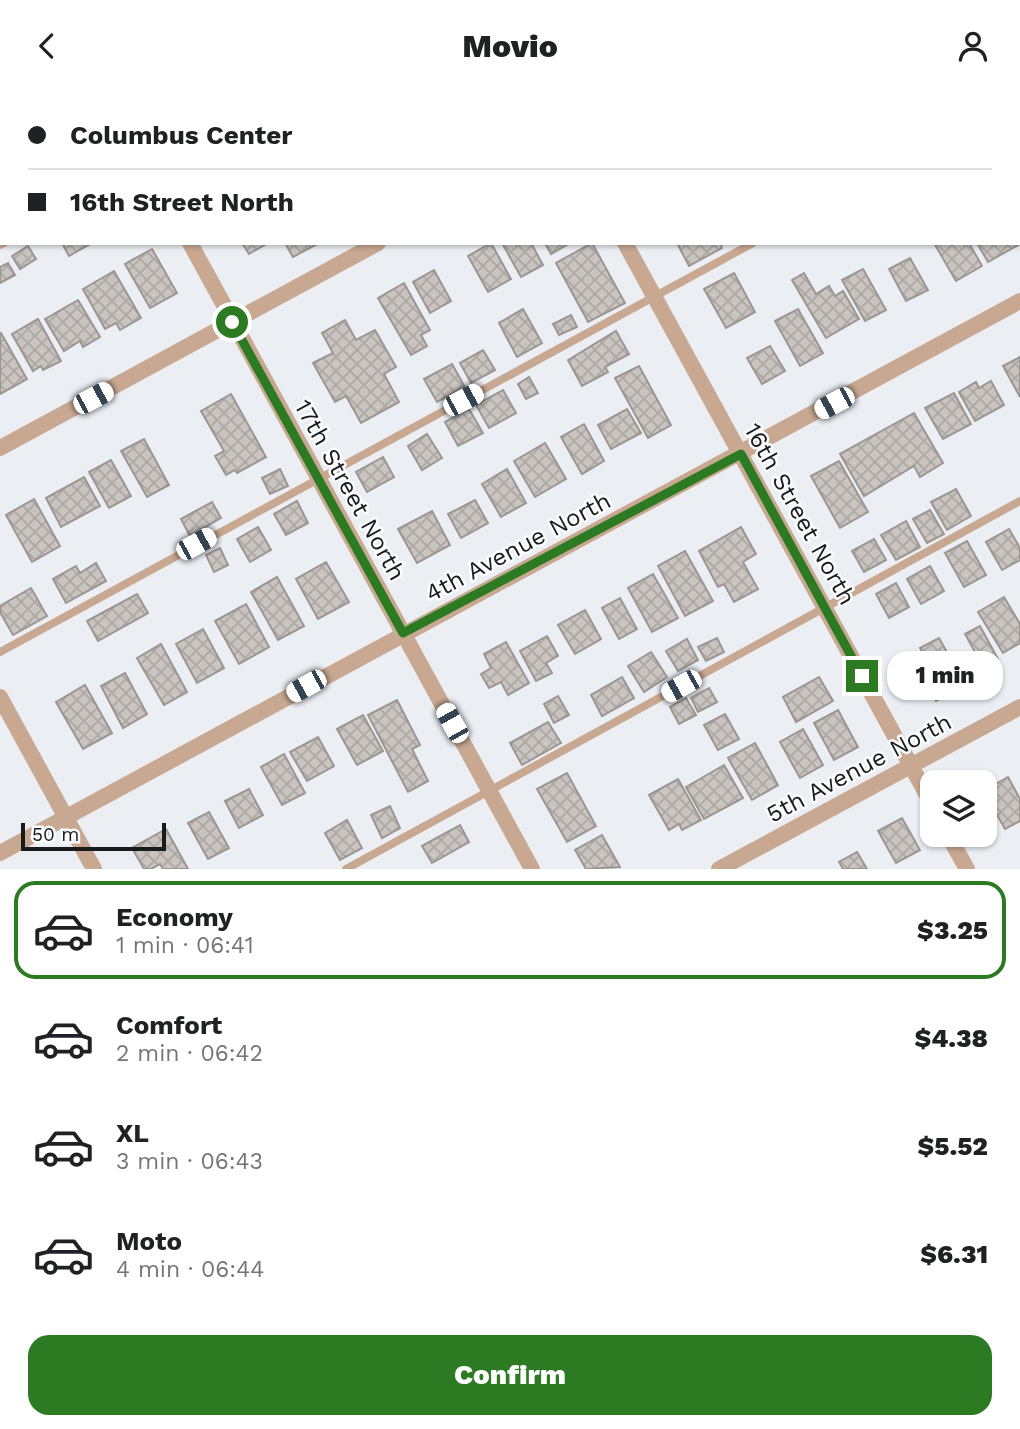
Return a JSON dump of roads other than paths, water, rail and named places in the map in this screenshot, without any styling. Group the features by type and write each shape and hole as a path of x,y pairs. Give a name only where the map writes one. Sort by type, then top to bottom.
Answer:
{"street":[{"name":"17th Street North","path":"191,245 532,869"},
{"path":"0,449 374,245"},
{"name":"16th Street North","path":"626,245 920,783"},
{"name":"4th Avenue North","path":"0,853 1020,301"},
{"path":"0,697 94,869"},
{"name":"5th Avenue North","path":"719,869 1020,707"},
{"path":"955,847 967,869"}],"lane":[{"path":"0,652 748,245"},
{"path":"346,869 1020,501"}]}
